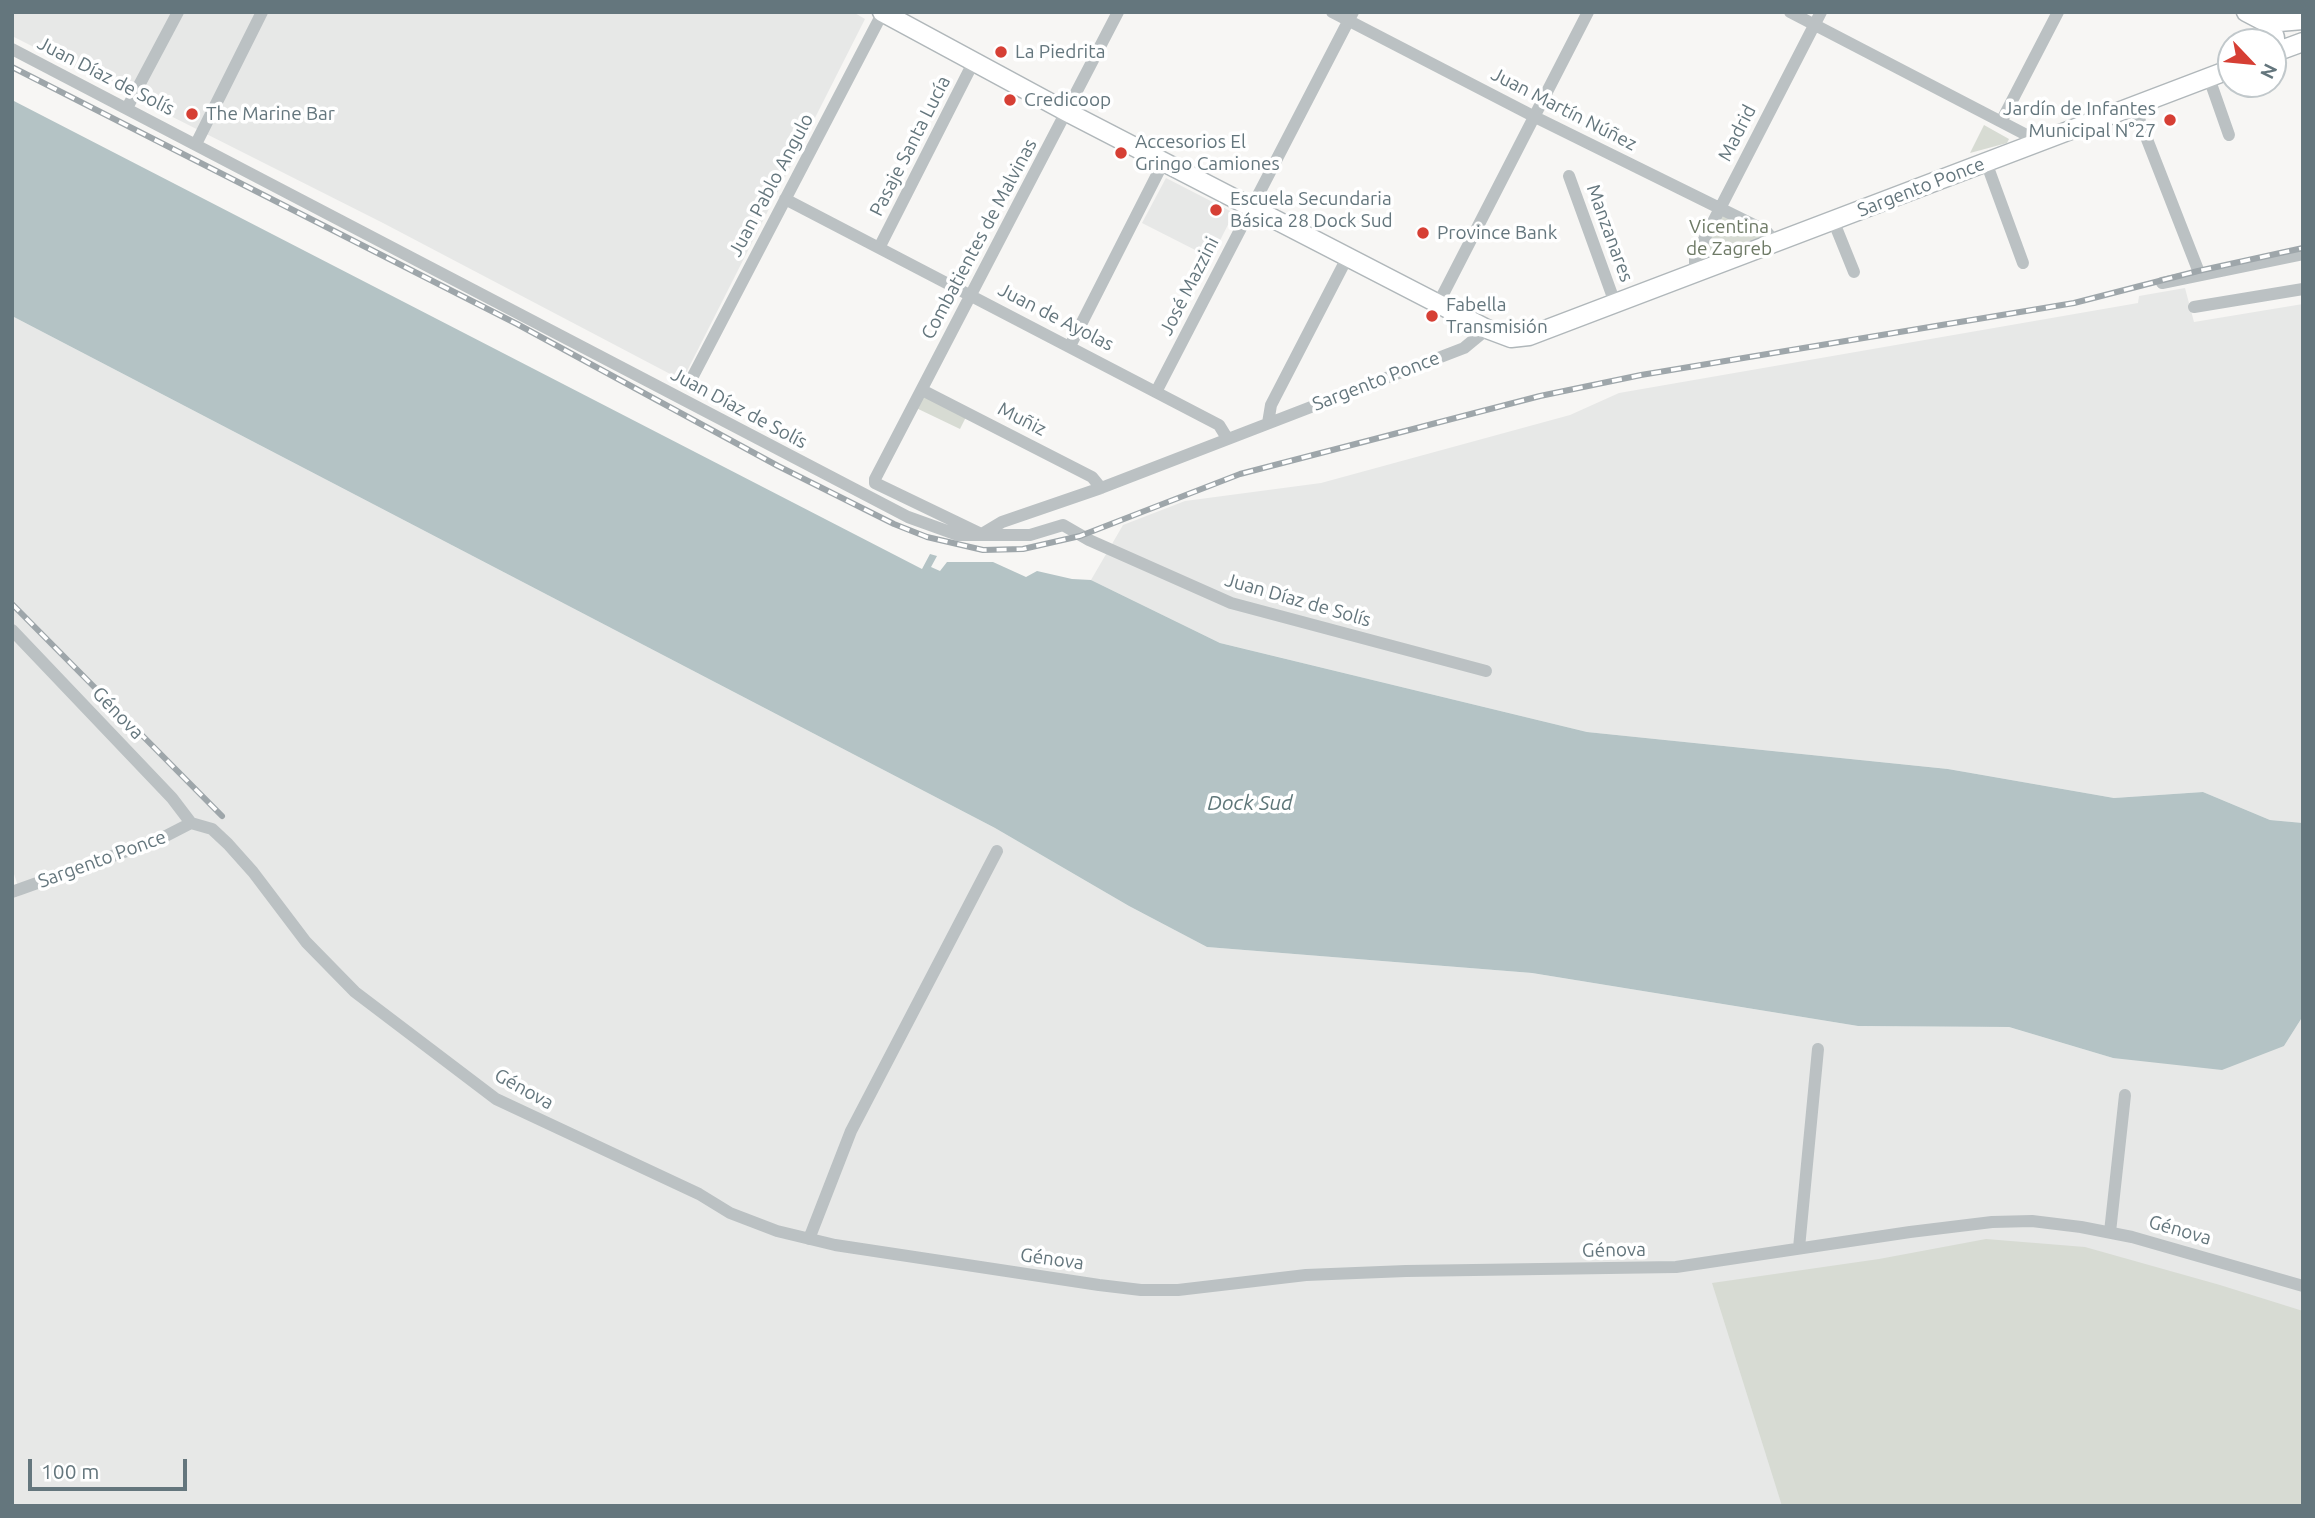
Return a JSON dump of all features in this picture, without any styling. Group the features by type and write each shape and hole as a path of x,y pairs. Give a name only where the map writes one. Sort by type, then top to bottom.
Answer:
{"main road":[{"path":"883,12 1067,112 1487,328"},
{"path":"2246,12 2277,19 2303,20"},
{"name":"Sargento Ponce","path":"1487,328 1511,338 1528,336 2217,75"}],"street":[{"path":"127,108 178,12"},
{"path":"196,144 262,12"},
{"name":"Juan Pablo Angulo","path":"693,376 883,12"},
{"name":"Combatientes de Malvinas","path":"981,534 875,483 875,479 1118,12"},
{"name":"Juan Martín Núñez","path":"1332,12 1351,17 1535,117 1766,231 1776,243"},
{"path":"1438,304 1588,12"},
{"path":"1790,12 2040,142"},
{"name":"Madrid","path":"1695,273 1695,257 1821,12"},
{"path":"2002,121 2057,12"},
{"name":"José Mazzini","path":"1156,392 1351,17"},
{"name":"Juan Díaz de Solís","path":"12,49 908,517 958,535 1030,535 1063,525 1122,555 1231,603 1486,671"},
{"name":"Pasaje Santa Lucía","path":"880,248 974,61"},
{"path":"2209,78 2229,135"},
{"path":"2134,106 2200,275"},
{"path":"1070,346 1164,162"},
{"path":"1986,162 2024,263"},
{"name":"Manzanares","path":"1569,176 1615,303"},
{"name":"Juan de Ayolas","path":"785,199 1220,425 1227,438"},
{"path":"1833,220 1854,272"},
{"path":"2162,283 2303,254"},
{"path":"1268,423 1271,405 1348,256"},
{"path":"2194,307 2303,289"},
{"name":"Sargento Ponce","path":"981,534 1002,522 1101,488 1464,348 1487,328"},
{"name":"Muñiz","path":"922,390 1092,477 1101,488"},
{"name":"Génova","path":"12,630 172,798 191,823 212,829 228,844 253,872 306,942 355,992 496,1099 699,1194 730,1213 777,1231 869,1251 1074,1281 1162,1290 1306,1275 1406,1271 1654,1269 1924,1230 2011,1221 2110,1232 2303,1286"},
{"name":"Sargento Ponce","path":"12,892 160,839 191,823"},
{"path":"809,1239 850,1131 997,851"},
{"path":"1799,1248 1818,1049"},
{"path":"2110,1232 2125,1095"}],"shaded area":[{"path":"12,12 853,12 865,19 685,375 677,371 674,376 383,223 12,36"},
{"path":"1166,178 1234,213 1211,258 1142,223"},
{"path":"2185,288 2194,322 2303,304 2303,823 2270,820 2203,792 2114,798 1948,769 1587,732 1220,643 1091,580 1123,525 1185,501 1321,483 1570,415 1619,393 2138,303 2139,296"},
{"path":"12,316 995,828 1129,906 1207,947 1532,973 1858,1026 2009,1027 2113,1058 2284,1046 2303,1016 2303,1506 12,1506 12,899 21,895 12,868"}],"green space":[{"path":"1984,125 2009,139 2007,143 1970,153"},
{"name":"Vicentina de Zagreb","path":"1719,209 1771,235 1695,273"},
{"path":"922,390 968,413 960,429 912,406"},
{"path":"1986,1239 2085,1247 2303,1311 2303,1506 1782,1506 1712,1283 1879,1259"}],"water":[{"name":"Dock Sud","path":"12,100 922,569 930,554 937,556 931,567 940,571 947,562 993,562 1026,577 1037,571 1072,579 1091,580 1220,643 1587,732 1948,769 2114,798 2203,792 2270,820 2303,823 2303,1016 2284,1046 2222,1070 2113,1058 2009,1027 1858,1026 1532,973 1207,947 1129,906 995,828 12,316"}],"railway":[{"path":"12,67 517,324 778,466 894,524 927,537 983,550 1023,549 1080,536 1240,474 1540,396 1641,375 2074,303 2198,271 2303,248"},
{"path":"12,604 222,816"}],"place":[{"name":"La Piedrita","path":"1001,52"},
{"name":"Credicoop","path":"1010,100"},
{"name":"The Marine Bar","path":"192,114"},
{"name":"Jardín de Infantes Municipal N°27","path":"2170,120"},
{"name":"Accesorios El Gringo Camiones","path":"1121,153"},
{"name":"Escuela Secundaria Básica 28 Dock Sud","path":"1216,210"},
{"name":"Province Bank","path":"1423,233"},
{"name":"Fabella Transmisión","path":"1432,316"}]}
